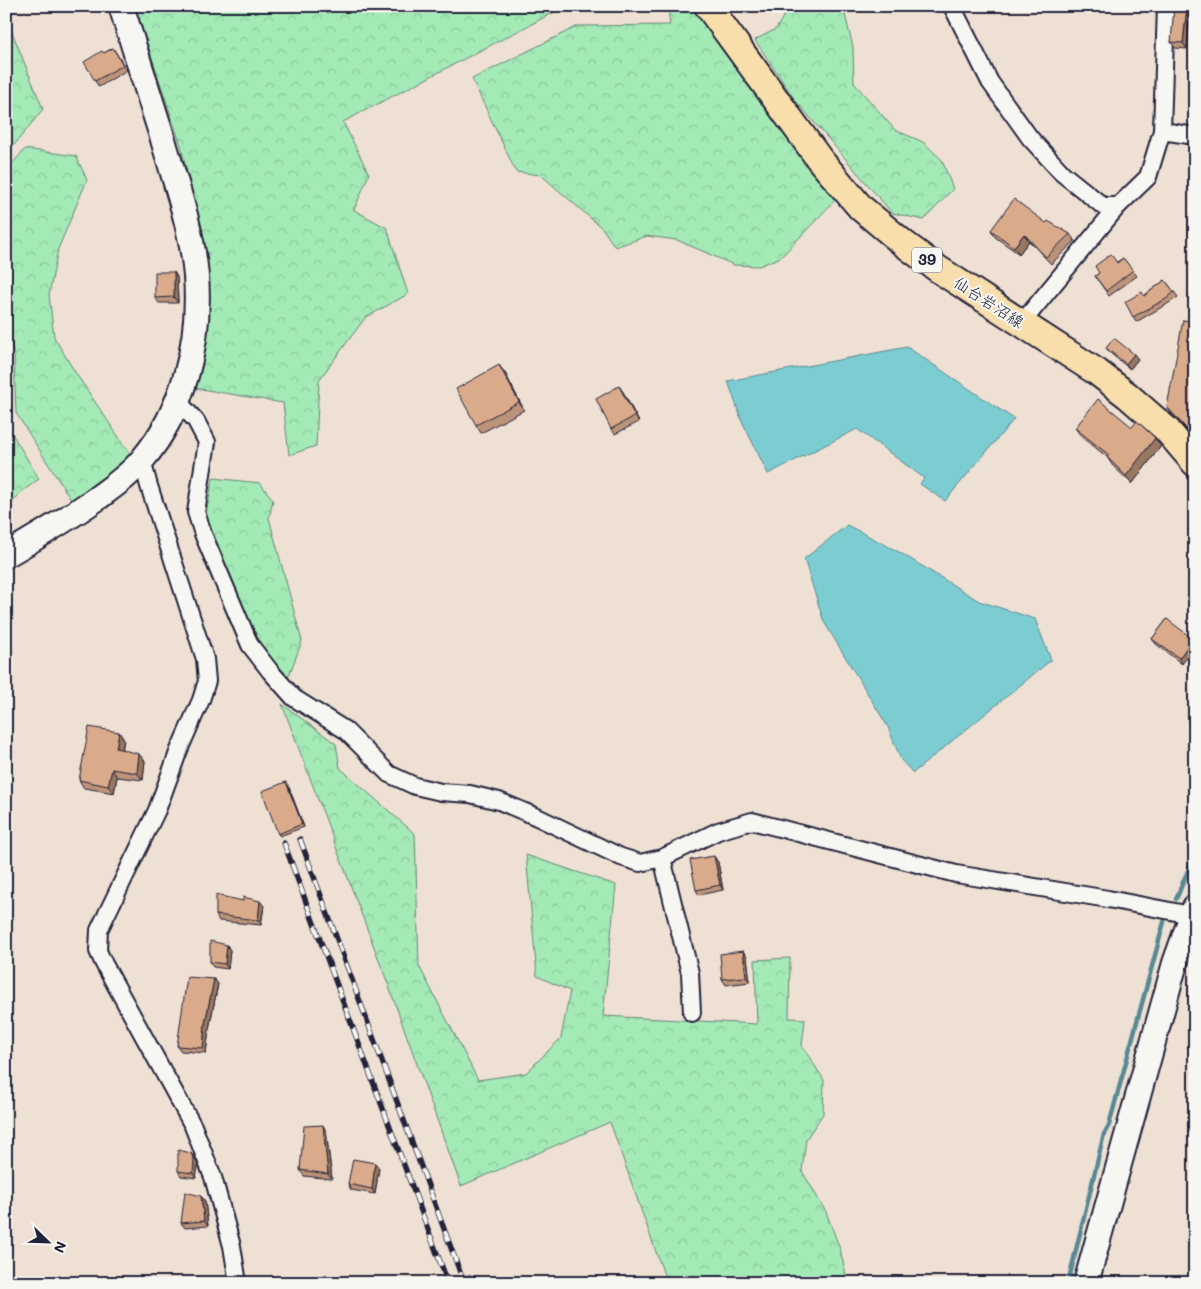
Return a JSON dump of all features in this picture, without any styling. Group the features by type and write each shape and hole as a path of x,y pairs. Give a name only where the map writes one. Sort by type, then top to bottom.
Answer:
{"main road":[{"name":"仙台岩沼線","path":"708,6 820,160 861,208 903,243 938,268 1097,372 1166,429 1195,462"}],"street":[{"path":"6,555 57,526 124,479 142,460 160,436 178,401 192,351 196,276 192,247 180,198 121,6"},
{"path":"952,6 990,82 1030,138 1063,174 1103,206 1118,206"},
{"path":"1021,324 1118,206 1148,177 1162,131 1166,6"},
{"path":"1162,131 1195,136"},
{"path":"178,401 196,421 207,442 196,512 203,534 250,645 294,698 345,730 389,774 415,786 441,792 470,794 499,801 614,854 640,863 662,858 718,831 752,821 956,874 1193,911 1175,963 1086,1283"},
{"path":"142,460 148,486 205,659 207,681 157,810 99,930 98,950 193,1126 213,1176 232,1246 238,1283"},
{"path":"662,858 690,973 692,1013"}],"green space":[{"path":"135,6 566,6 343,122 369,174 354,210 387,228 408,294 365,318 319,380 316,446 289,455 283,403 195,388 208,315 204,249 181,146"},
{"path":"622,6 693,6 808,166 837,198 781,257 759,266 734,265 677,240 647,236 615,247 603,229 541,175 516,172 472,79 578,26 670,25 668,9"},
{"path":"785,6 853,6 845,15 853,47 854,83 895,130 923,142 942,160 953,189 924,220 892,213 795,100 755,40 776,29 787,10"},
{"path":"6,17 43,109 15,144 6,152"},
{"path":"25,149 76,156 87,180 58,249 49,295 54,337 73,369 132,457 73,503 16,413 14,356 6,319 6,171"},
{"path":"11,432 39,479 20,493 7,510 6,435"},
{"path":"213,478 260,483 273,500 269,518 302,641 288,678 261,645 238,600 214,542 206,514"},
{"path":"282,704 336,744 340,768 415,834 419,966 478,1080 526,1073 561,1038 570,991 537,976 526,855 616,885 603,1016 757,1024 755,960 790,958 789,1018 805,1019 802,1046 824,1080 823,1114 806,1139 802,1171 826,1212 840,1249 848,1283 667,1283 610,1122 461,1186 388,984"}],"water":[{"path":"907,347 1014,419 945,501 920,484 924,478 857,429 768,474 741,419 728,381"},
{"path":"847,525 899,552 979,601 1035,619 1051,660 913,773 901,760 888,727 824,622 804,559"}],"building":[{"path":"1174,6 1187,6 1183,43 1171,42"},
{"path":"113,48 123,65 95,81 84,62 102,51 104,53"},
{"path":"1014,199 1046,223 1048,221 1070,234 1046,257 1024,234 1014,247 991,230"},
{"path":"1111,254 1117,263 1123,258 1133,270 1106,291 1095,276 1099,273 1095,266"},
{"path":"155,272 174,272 174,297 155,298"},
{"path":"1165,280 1174,292 1166,299 1133,317 1125,302 1142,292 1144,296"},
{"path":"1195,301 1195,312 1189,306"},
{"path":"1183,320 1195,322 1195,399 1193,409 1195,411 1195,438 1167,407"},
{"path":"1114,338 1134,354 1126,364 1106,348"},
{"path":"499,365 519,402 476,425 456,389"},
{"path":"619,386 635,416 611,429 596,399"},
{"path":"1098,399 1132,427 1137,421 1155,438 1126,476 1107,457 1109,455 1075,428"},
{"path":"1195,591 1195,599 1191,595"},
{"path":"1167,619 1193,639 1179,658 1152,639"},
{"path":"89,727 119,732 116,748 139,754 137,773 112,769 108,786 79,780"},
{"path":"286,782 302,824 278,834 262,791"},
{"path":"714,856 720,885 696,890 690,860"},
{"path":"216,895 243,901 243,897 260,901 258,920 216,915"},
{"path":"210,941 227,945 225,964 210,962"},
{"path":"743,951 746,977 722,979 720,954"},
{"path":"187,977 214,979 205,1023 203,1048 177,1046"},
{"path":"323,1125 328,1174 300,1170 304,1126"},
{"path":"178,1150 191,1153 194,1160 193,1173 178,1171"},
{"path":"353,1159 375,1163 372,1189 348,1184"},
{"path":"185,1192 201,1196 204,1221 181,1223"}],"waterway":[{"path":"1176,899 1195,854"},
{"path":"1068,1283 1104,1134 1109,1125 1164,922"}],"railway":[{"path":"300,839 464,1283"},
{"path":"284,843 448,1283"}]}
